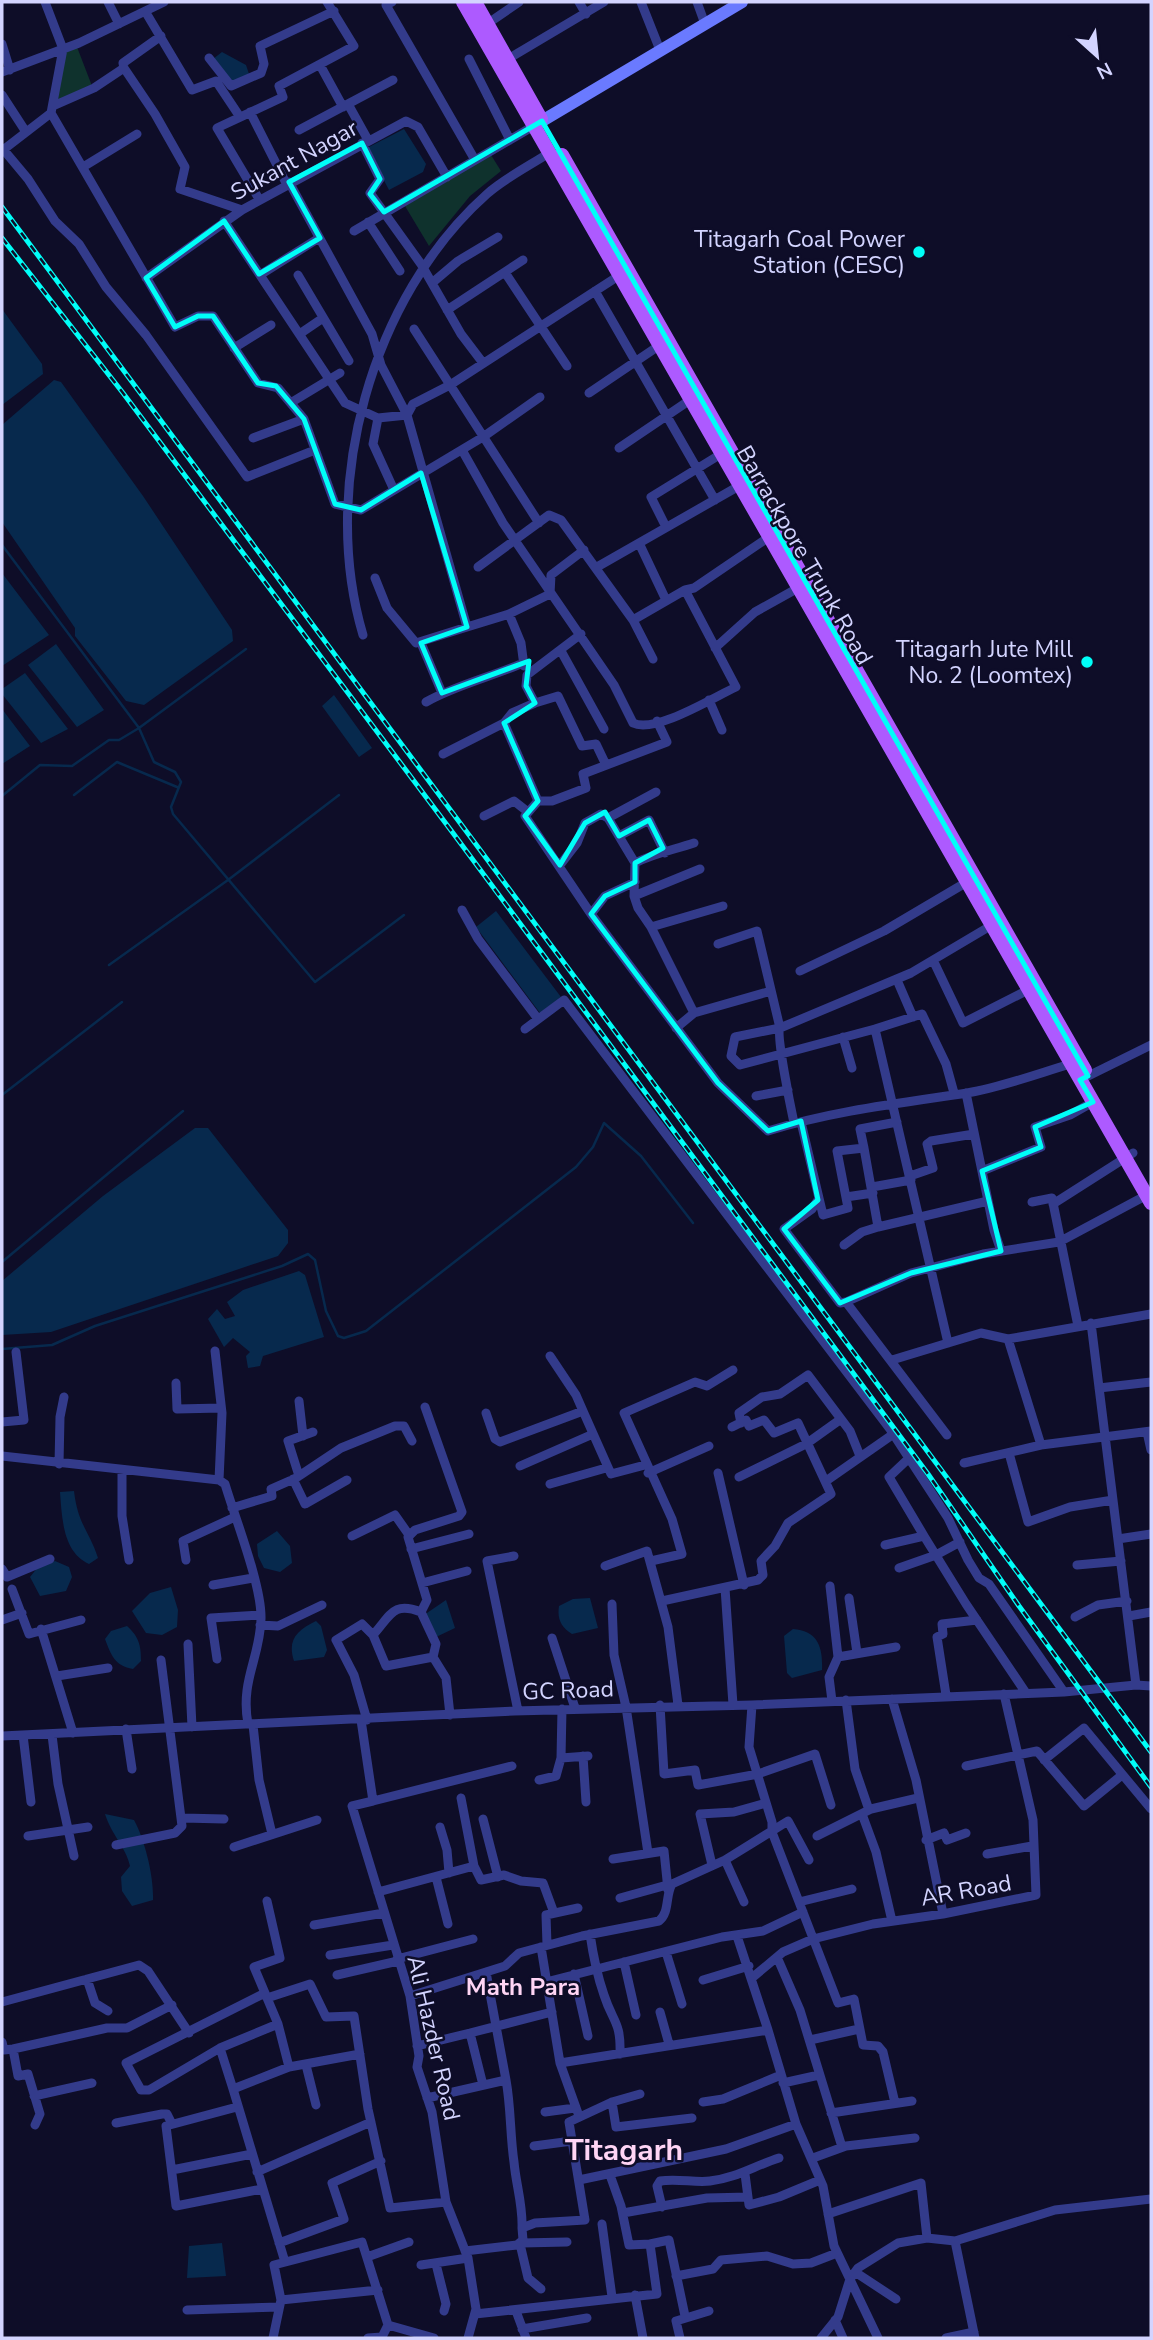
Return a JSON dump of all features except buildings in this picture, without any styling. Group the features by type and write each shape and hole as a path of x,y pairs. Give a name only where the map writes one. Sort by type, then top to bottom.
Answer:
{"main road":[{"name":"Barrackpore Trunk Road","path":"463,2 538,123 1150,1194"},
{"name":"Barrackpore Trunk Road","path":"475,2 508,59 549,153 1070,1063 1084,1078 1093,1102 1129,1155"}],"street":[{"path":"45,2 63,49 52,110 146,278 175,327 198,316 213,316 258,383 278,388 292,402 304,419 335,504 361,510 483,437 540,397"},
{"path":"108,2 119,24"},
{"path":"2,44 6,71 63,49 164,2"},
{"path":"259,199 217,128 283,97 279,86 354,46 327,2"},
{"path":"392,2 386,5 475,160"},
{"path":"488,24 519,2"},
{"path":"579,2 586,13"},
{"path":"508,59 604,2"},
{"path":"641,2 660,50"},
{"path":"697,2 705,24"},
{"path":"354,231 739,3"},
{"path":"145,11 192,90 216,81 240,117"},
{"path":"209,58 231,86 261,73 264,64 260,46 334,11"},
{"path":"161,36 123,63 185,167 180,189 242,209"},
{"path":"469,58 510,140"},
{"path":"320,65 365,142 380,179 370,193 423,267 447,310 483,363"},
{"path":"124,68 94,88 52,110 2,149 28,179 55,221 79,244 106,287 146,335 247,477 315,450"},
{"path":"299,130 393,80"},
{"path":"2,95 26,132"},
{"path":"250,112 372,334 380,358 407,415 421,473 467,627"},
{"name":"Sukant Nagar","path":"146,278 242,209 406,121 418,127 447,177"},
{"path":"83,167 137,134"},
{"path":"363,635 351,582 349,473 362,411 380,358 423,267 489,192 549,153"},
{"path":"224,221 301,333 345,403 378,418 407,415"},
{"path":"368,222 400,271"},
{"path":"432,283 458,261 498,237"},
{"path":"260,275 320,238"},
{"path":"447,310 506,274 523,260"},
{"path":"506,274 567,366"},
{"path":"298,275 349,361"},
{"path":"407,415 413,404 450,385 620,275"},
{"path":"595,291 715,500"},
{"path":"301,333 323,318"},
{"path":"234,348 271,325"},
{"path":"414,329 539,523"},
{"path":"589,393 660,345"},
{"path":"292,402 340,373"},
{"path":"619,448 690,400"},
{"path":"378,418 373,444 394,490"},
{"path":"253,438 304,419"},
{"path":"462,450 514,541 581,634 614,685 633,723 639,726 666,721 736,687 685,590"},
{"path":"666,527 651,497 721,454"},
{"path":"597,567 739,486"},
{"path":"478,567 549,515 561,520 633,620 653,659"},
{"path":"633,620 685,590 694,588 769,537"},
{"path":"639,543 666,600"},
{"path":"550,594 551,575 584,550"},
{"path":"375,578 387,608 416,643 509,614 550,594"},
{"path":"715,648 755,612 798,588"},
{"path":"509,614 521,643 527,675 526,686 535,703"},
{"path":"527,675 581,634"},
{"path":"421,643 442,693"},
{"path":"561,651 604,729"},
{"path":"426,702 442,693 523,663"},
{"path":"443,754 503,723 512,713 558,696 582,746 596,744 606,765"},
{"path":"709,700 722,730"},
{"path":"657,721 667,742 583,774 586,788 552,801 538,801 524,816 591,914 718,1083 768,1131 798,1122 966,1093 1070,1063"},
{"path":"503,723 538,801"},
{"path":"608,818 656,792"},
{"path":"484,816 514,801 528,812"},
{"path":"560,865 577,843 585,824 601,814 608,818 635,863 635,896 638,908 651,927 694,1013"},
{"path":"619,836 649,820 665,853"},
{"path":"635,863 658,851 665,853 694,843"},
{"path":"635,896 700,869"},
{"path":"591,914 605,897 635,882"},
{"path":"800,971 884,931 967,883"},
{"path":"651,927 723,906"},
{"path":"462,910 478,939 538,1019"},
{"path":"954,1093 946,1064 922,1014 783,1056 740,1065 731,1056 735,1037 779,1028 897,980 992,925"},
{"path":"718,944 757,931 779,1028 777,1038 783,1056 788,1090 823,1215 848,1208 836,1151 864,1148"},
{"path":"933,960 963,1023 1028,990"},
{"path":"897,980 913,1017"},
{"path":"676,1028 694,1013 771,991"},
{"path":"525,1029 564,1000 695,1169 892,1435 948,1518 979,1578 989,1584 1053,1672 1064,1692"},
{"path":"875,1029 948,1343"},
{"path":"843,1037 852,1068"},
{"path":"1084,1078 1151,1045"},
{"path":"756,1096 788,1090"},
{"path":"966,1093 1001,1251"},
{"path":"982,1171 1041,1147 1035,1127 1070,1115 1093,1102"},
{"path":"878,1227 860,1129 897,1122"},
{"path":"846,1197 910,1178 933,1168 928,1144 931,1141 974,1134"},
{"path":"1053,1204 1129,1155"},
{"path":"818,1200 812,1209 784,1230 840,1303 931,1268 1001,1251 1059,1241 1150,1194"},
{"path":"1032,1202 1052,1198 1078,1326"},
{"path":"844,1245 862,1232 878,1227 988,1201"},
{"path":"846,1301 947,1435"},
{"path":"892,1360 981,1333 1008,1339 1151,1314"},
{"path":"1091,1323 1136,1685"},
{"path":"1008,1339 1041,1446"},
{"path":"215,1351 221,1408 219,1480"},
{"path":"2,1422 24,1420 16,1352"},
{"path":"550,1356 576,1395 606,1468 611,1474 646,1469 709,1446"},
{"path":"651,1561 682,1554 672,1520 646,1469 624,1416 626,1410 695,1382 707,1386 733,1370"},
{"path":"662,1601 758,1580 762,1575 761,1561 775,1545 788,1523 829,1498 831,1490 806,1444 798,1423 774,1433 764,1420 750,1426 746,1420 737,1425 739,1413 762,1397 780,1394 808,1375 841,1419 860,1456"},
{"path":"1099,1388 1151,1382"},
{"path":"176,1384 177,1409 221,1408"},
{"path":"59,1464 64,1397"},
{"path":"299,1401 303,1436"},
{"path":"409,1535 459,1516 462,1512 425,1407"},
{"path":"486,1413 495,1438 500,1442 583,1411"},
{"path":"739,1477 806,1444 841,1419"},
{"path":"186,1560 183,1541 233,1512 272,1496 271,1489 296,1477 341,1448 395,1426 404,1426 412,1441"},
{"path":"964,1463 1041,1446 1149,1431 1151,1450"},
{"path":"313,1432 288,1441 305,1504 347,1480"},
{"path":"520,1466 593,1434"},
{"path":"826,1481 892,1435"},
{"path":"1009,1452 1028,1522 1070,1507 1114,1500"},
{"path":"2,1456 219,1480 225,1484 253,1578 260,1620 244,1704 251,1725 259,1780 272,1834"},
{"path":"907,1460 889,1477 977,1620 1026,1693"},
{"path":"550,1484 606,1468"},
{"path":"122,1471 122,1516 129,1560"},
{"path":"718,1473 744,1584"},
{"path":"352,1536 395,1515 409,1535 427,1600 421,1612"},
{"path":"411,1549 469,1534"},
{"path":"1118,1539 1151,1534"},
{"path":"885,1545 925,1536"},
{"path":"899,1568 936,1555 960,1542"},
{"path":"605,1566 647,1551 662,1601 678,1705"},
{"path":"514,1556 487,1561 518,1711"},
{"path":"50,1559 4,1573 29,1634 81,1620"},
{"path":"1077,1565 1121,1561"},
{"path":"422,1583 467,1571"},
{"path":"213,1585 253,1578"},
{"path":"830,1586 838,1657 829,1677 832,1701"},
{"path":"725,1588 733,1705"},
{"path":"2,1593 12,1589"},
{"path":"849,1598 858,1653"},
{"path":"1075,1617 1098,1605 1127,1601"},
{"path":"611,1604 614,1655 626,1707 648,1853"},
{"path":"217,1659 211,1618 260,1620 278,1626 322,1605"},
{"path":"373,1635 402,1606 421,1612 436,1644 433,1657 446,1678 450,1715"},
{"path":"1129,1616 1151,1612"},
{"path":"2,1620 22,1613"},
{"path":"946,1695 937,1637 943,1634 942,1624 977,1620"},
{"path":"433,1657 386,1666 373,1635 362,1624 336,1640 354,1675 364,1720 373,1801 512,1766"},
{"path":"41,1629 73,1733"},
{"path":"552,1638 575,1709"},
{"path":"188,1644 192,1727"},
{"path":"838,1657 896,1647"},
{"path":"116,1845 175,1833 182,1826 161,1660"},
{"path":"57,1675 108,1668"},
{"name":"GC Road","path":"2,1736 562,1709 752,1705 1151,1686"},
{"name":"AR Road","path":"753,1977 777,1957 813,1939 1036,1895 1033,1820 1004,1694"},
{"path":"892,1699 918,1798 943,1914"},
{"path":"846,1700 855,1769 892,1922"},
{"path":"660,1705 664,1774 695,1770 698,1785 758,1774 815,1754 831,1805"},
{"path":"752,1705 749,1747 772,1832 838,2003 854,1998 863,2045 878,2046 883,2052 895,2104"},
{"path":"539,1780 556,1776 561,1758 562,1709"},
{"path":"1044,1760 1084,1728 1151,1809"},
{"path":"126,1729 132,1769"},
{"path":"23,1735 32,1802"},
{"path":"52,1735 58,1784 74,1856"},
{"path":"967,1766 1037,1751 1084,1806 1122,1775"},
{"path":"561,1758 585,1756 586,1802"},
{"path":"461,1798 474,1866 481,1880 512,1876 521,1881 543,1883 554,1913"},
{"path":"817,1836 865,1812 918,1798"},
{"name":"Ali Hazder Road","path":"373,1801 352,1806 410,1996 417,2067 443,2168 446,2202 467,2254 475,2314 468,2338"},
{"path":"712,1866 700,1814 734,1812 766,1803"},
{"path":"183,1818 224,1819"},
{"path":"483,1819 498,1877"},
{"path":"234,1847 317,1820"},
{"path":"620,1898 668,1888 677,1881 725,1860 788,1821 809,1860"},
{"path":"28,1836 88,1827"},
{"path":"440,1827 447,1850 449,1873"},
{"path":"926,1840 944,1833 947,1840 966,1833"},
{"path":"987,1854 1032,1846"},
{"path":"410,1996 505,1966 519,1953 590,1934 659,1921 666,1913 668,1888 665,1853 613,1859"},
{"path":"725,1860 744,1902"},
{"path":"378,1892 474,1866"},
{"path":"436,1877 449,1924"},
{"path":"799,1902 852,1889"},
{"path":"267,1901 280,1958 254,1967 278,2024 289,2067"},
{"path":"577,2112 559,2063 546,1982 544,1946 546,1915 578,1908"},
{"path":"546,1982 722,1937 763,1931 803,1912"},
{"path":"314,1925 384,1913"},
{"path":"590,1934 605,2000 621,2030 620,2054"},
{"path":"737,1936 753,1977 796,2124 813,2158 820,2180 837,2253 852,2276 878,2338"},
{"path":"337,1975 473,1939"},
{"path":"330,1955 393,1945"},
{"path":"666,1952 682,2004"},
{"path":"777,1957 810,2040 842,2147"},
{"path":"624,1962 636,2015"},
{"path":"2,2002 139,1965 148,1971 189,2033"},
{"path":"703,1980 749,1966"},
{"path":"486,1972 499,2027 512,2111 514,2162 523,2211 521,2243 528,2278 541,2289"},
{"path":"574,1973 588,2036"},
{"path":"88,1979 95,2003 108,2011"},
{"path":"278,2024 220,2048 149,2090 142,2090 126,2063 266,1995 310,1983 326,2017 354,2015 371,2122 390,2208 446,2202"},
{"path":"2,2042 4,2050 13,2049 107,2028 127,2028 172,2005"},
{"path":"417,2046 552,2012"},
{"path":"660,2012 668,2044"},
{"path":"810,2040 859,2029"},
{"path":"559,2063 768,2030"},
{"path":"470,2034 483,2085"},
{"path":"220,2048 285,2262"},
{"path":"13,2049 18,2076 28,2074 40,2114 34,2125"},
{"path":"233,2089 289,2067 360,2054"},
{"path":"306,2065 316,2105"},
{"path":"703,2102 723,2099 782,2079 819,2075"},
{"path":"427,2098 506,2080"},
{"path":"34,2096 92,2083"},
{"path":"545,2112 577,2112 640,2094"},
{"path":"831,2113 912,2101"},
{"path":"612,2102 616,2127 692,2118"},
{"path":"237,2107 166,2126 176,2206 262,2189"},
{"path":"522,2228 535,2223 585,2220 569,2122 577,2112"},
{"path":"116,2123 162,2114 172,2124"},
{"path":"257,2172 371,2122"},
{"path":"579,2180 726,2149 796,2124"},
{"path":"813,2158 842,2147 915,2138"},
{"path":"534,2146 572,2141"},
{"path":"172,2169 252,2154"},
{"path":"662,2207 658,2183 674,2179 706,2182 745,2174 752,2166 779,2158"},
{"path":"279,2243 344,2219 332,2183 381,2161"},
{"path":"666,2162 674,2179"},
{"path":"745,2174 749,2205 779,2197 820,2180"},
{"path":"610,2175 629,2245 669,2240 685,2316"},
{"path":"828,2214 921,2183 928,2238"},
{"path":"622,2213 707,2198 748,2197"},
{"path":"821,2338 835,2320 852,2276 876,2255 898,2243 928,2238 955,2241 1055,2210 1151,2199"},
{"path":"602,2224 612,2297"},
{"path":"946,2338 974,2335 955,2241"},
{"path":"273,2338 280,2303 274,2265 362,2242 388,2325 382,2337 368,2338"},
{"path":"367,2257 409,2242"},
{"path":"421,2265 436,2264 467,2254 521,2243 566,2242"},
{"path":"475,2314 516,2312 612,2297 657,2294 650,2244"},
{"path":"676,2276 713,2269 721,2260 767,2256 793,2264 811,2263 837,2253"},
{"path":"436,2264 446,2304 444,2311"},
{"path":"852,2276 896,2299"},
{"path":"187,2310 280,2303 378,2290"},
{"path":"635,2295 643,2338"},
{"path":"680,2338 676,2321 685,2316 709,2311"},
{"path":"516,2312 524,2334 587,2318"},
{"path":"835,2320 843,2338"},
{"path":"388,2325 433,2338"}],"highlighted area":[{"path":"542,121 1088,1076 1080,1080 1093,1102 1035,1127 1041,1147 982,1171 1001,1251 911,1273 840,1303 784,1229 818,1200 801,1121 768,1131 718,1083 591,914 605,896 635,882 635,863 663,848 649,820 619,836 605,812 585,823 560,865 525,816 538,801 504,723 535,703 526,686 529,661 442,693 421,643 467,627 421,473 361,510 335,504 304,419 276,386 258,383 213,316 198,316 175,327 146,278 224,221 259,274 320,238 289,182 362,143 380,179 370,194 384,212"}],"green space":[{"path":"77,47 92,86 55,103 65,52"},
{"path":"491,155 501,171 470,196 429,246 405,206"}],"water":[{"path":"222,52 246,65 249,74 232,83 213,59"},
{"path":"404,129 426,164 423,172 389,190 367,148"},
{"path":"2,309 42,364 43,374 2,405"},
{"path":"54,380 61,382 143,496 232,630 233,641 144,705 126,701 75,636 75,628 2,522 2,425"},
{"path":"2,573 49,635 2,666"},
{"path":"56,644 104,710 77,727 28,665"},
{"path":"25,673 68,729 41,743 2,694 2,689"},
{"path":"334,695 372,748 359,757 322,706"},
{"path":"2,709 30,746 2,764"},
{"path":"496,911 561,997 540,1013 476,927"},
{"path":"195,1128 208,1128 288,1230 288,1243 278,1256 51,1332 2,1335 2,1281 103,1196"},
{"path":"299,1271 305,1275 324,1337 263,1356 260,1366 248,1368 246,1356 250,1352 233,1338 224,1347 208,1319 217,1309 225,1319 235,1316 227,1302 243,1290"},
{"path":"74,1491 81,1520 98,1558 89,1564 80,1559 74,1551 63,1523 60,1492"},
{"path":"277,1531 290,1546 292,1563 280,1572 264,1568 258,1556 257,1544"},
{"path":"55,1561 69,1567 72,1577 66,1591 40,1596 30,1577 38,1567"},
{"path":"171,1587 178,1610 177,1627 162,1635 146,1633 132,1611 150,1593"},
{"path":"590,1598 598,1628 572,1634 561,1622 559,1606 573,1599"},
{"path":"446,1600 455,1628 436,1637 424,1615"},
{"path":"316,1621 321,1626 327,1650 324,1657 294,1661 292,1647 295,1637"},
{"path":"127,1626 137,1638 140,1650 141,1661 133,1669 114,1659 105,1639 111,1631"},
{"path":"793,1629 808,1633 817,1642 822,1670 792,1678 787,1673 784,1636"},
{"path":"105,1814 134,1820 148,1859 153,1900 132,1906 122,1891 121,1877 130,1866"},
{"path":"222,2243 226,2276 187,2278 189,2246"}],"waterway":[{"path":"2,545 139,728 154,762 175,772 181,782 171,807 173,814 315,982 404,915"},
{"path":"2,796 40,765 72,766 109,740 119,740 139,728 246,649"},
{"path":"74,795 117,762 177,787"},
{"path":"109,965 228,880 339,795"},
{"path":"2,1095 122,1002"},
{"path":"2,1262 183,1111"},
{"path":"2,1349 52,1345 95,1326 282,1266 308,1254 315,1260 326,1311 338,1336 344,1338 366,1331 576,1167 593,1147 604,1123 641,1156 693,1223"}],"railway":[{"path":"2,207 1151,1752"},
{"path":"2,238 123,393 453,833 928,1474 1019,1606 1151,1787"}],"place":[{"name":"Titagarh Coal Power Station (CESC)","path":"919,252"},
{"name":"Titagarh Jute Mill No. 2 (Loomtex)","path":"1087,662"}],"district":[{"name":"Math Para","path":"523,1987"},
{"name":"Titagarh","path":"624,2150"}]}
